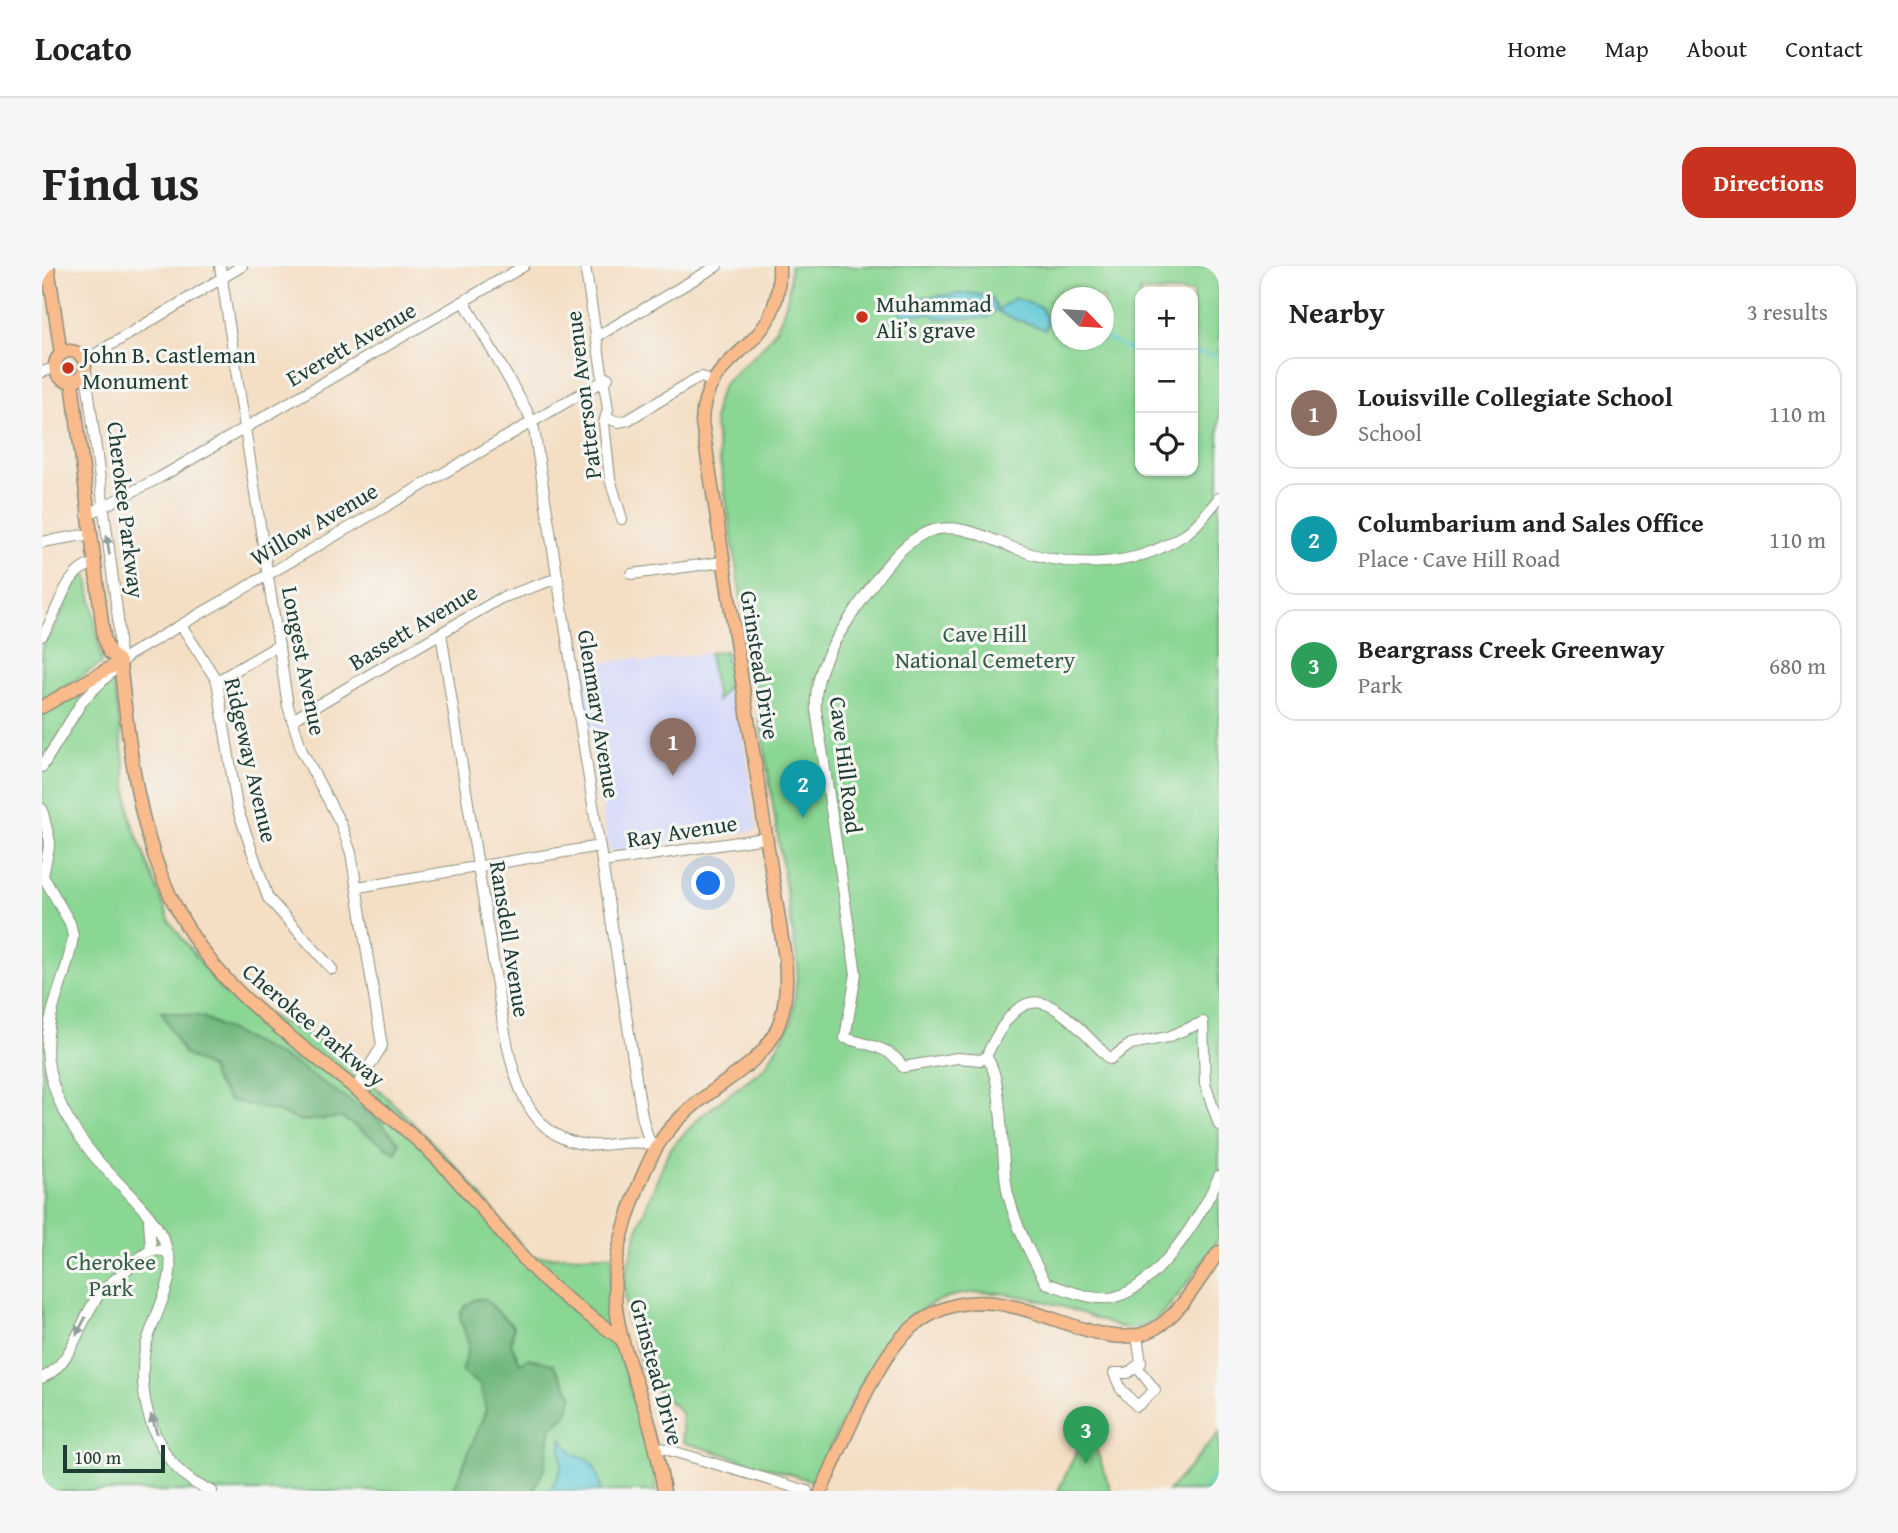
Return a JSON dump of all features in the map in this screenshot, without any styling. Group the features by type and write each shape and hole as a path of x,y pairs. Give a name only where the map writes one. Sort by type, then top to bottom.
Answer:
{"main road":[{"path":"48,266 61,354"},
{"path":"711,382 767,325 776,303 779,266"},
{"path":"74,351 85,362 80,377 72,382 48,370 61,354 74,351"},
{"name":"Cherokee Parkway","path":"72,382 103,638 109,652 120,662 137,797 151,852 169,894 204,951 237,990 356,1088 444,1166 534,1270 621,1339"},
{"name":"Grinstead Drive","path":"664,1491 655,1446 621,1339 615,1304 615,1273 624,1233 655,1147 679,1119 752,1064 771,1040 780,1021 786,996 787,974 702,422 704,400 711,382"},
{"name":"Willow Avenue","path":"42,707 120,662"},
{"path":"821,1491 882,1364 902,1337 929,1317 963,1304 992,1302 1110,1335 1137,1335 1156,1327 1169,1317 1219,1252"}],"street":[{"name":"Longest Avenue","path":"220,266 292,720 307,762 341,824 358,887 382,1046 356,1088"},
{"path":"85,362 242,266"},
{"name":"Everett Avenue","path":"87,515 104,508 524,266"},
{"name":"Patterson Avenue","path":"585,266 606,380 608,418 604,423 610,480 622,519"},
{"path":"596,337 717,266"},
{"name":"Glenmary Avenue","path":"464,301 531,422 642,1116 646,1133 655,1147"},
{"name":"Cherokee Parkway","path":"85,362 119,629 120,662"},
{"path":"608,418 618,422 628,420 696,379 702,377 711,382"},
{"name":"Willow Avenue","path":"120,662 606,380"},
{"name":"Cave Hill Road","path":"986,1057 981,1060 957,1058 903,1066 896,1055 883,1048 845,1038 852,1010 856,974 816,710 815,695 826,657 878,578 901,551 923,534 951,528 968,530 1045,556 1092,562 1119,561 1163,547 1184,536 1219,498"},
{"path":"42,542 90,534"},
{"path":"632,574 723,562"},
{"path":"42,636 58,611 69,581 79,569 93,564"},
{"name":"Bassett Avenue","path":"292,720 515,590 558,578"},
{"name":"Ridgeway Avenue","path":"181,625 217,681 237,807 268,898 332,969"},
{"name":"Ransdell Avenue","path":"441,633 510,1062 528,1109 549,1129 574,1142 597,1145 641,1142 655,1147"},
{"path":"217,681 279,645"},
{"path":"42,767 83,700 120,662"},
{"path":"42,809 50,842 43,876 66,915 73,936 48,1028 48,1063 59,1100 80,1137 161,1232 172,1270 145,1347 145,1390 151,1418 168,1458 188,1479 212,1491"},
{"name":"Ray Avenue","path":"603,862 766,838"},
{"name":"Ray Avenue","path":"358,887 600,846"},
{"path":"1219,1125 1205,1084 1203,1022 1168,1037 1131,1044 1110,1059 1075,1021 1061,1011 1047,1005 1021,1005 1011,1012 1001,1025 986,1057 990,1061 996,1090 1007,1193 1029,1253 1046,1283 1106,1299 1139,1287 1184,1236 1219,1176"},
{"path":"149,1219 151,1250"},
{"path":"42,1378 60,1366 99,1295 151,1250 167,1252"},
{"path":"1137,1335 1141,1363 1137,1367"},
{"path":"655,1446 807,1491"}],"shaded area":[{"path":"729,649 757,830 609,852 580,666 639,658 641,663"}],"green space":[{"name":"Cave Hill National Cemetery","path":"790,266 1219,266 1219,1238 1168,1308 1141,1327 1117,1326 1025,1297 977,1293 938,1301 908,1320 883,1348 860,1386 813,1481 683,1442 681,1412 646,1380 626,1315 625,1276 640,1222 669,1150 701,1116 765,1067 792,1021 798,967 714,422 721,389 772,336 783,315 789,291"},
{"path":"83,574 88,578 102,663 42,701 42,645 58,622 78,577"},
{"path":"725,651 730,682 717,701 709,653"},
{"name":"Cherokee Park","path":"113,675 131,820 170,922 222,991 334,1048 464,1175 531,1257 612,1255 613,1316 657,1491 42,1491 42,713 76,696 91,696"},
{"path":"161,1011 203,1017 297,1065 377,1119 399,1142 396,1153 342,1118 301,1121 275,1111 229,1100 213,1079 211,1069 184,1054"},
{"path":"476,1299 485,1299 514,1327 511,1343 520,1363 529,1358 553,1364 573,1396 565,1416 551,1428 544,1470 533,1491 453,1491 486,1410 480,1385 462,1372 468,1346 460,1318 463,1309"},
{"path":"1086,1432 1092,1437 1111,1491 1058,1491"},
{"path":"1219,1433 1219,1491 1168,1491"}],"water":[{"path":"969,293 991,297 998,310 1014,298 1041,307 1048,321 1045,330 996,310 987,318 938,318 931,314 903,315 897,310 899,303 907,299"},
{"path":"561,1438 575,1456 590,1461 597,1473 600,1491 550,1491 561,1469"}],"waterway":[{"path":"1114,342 1135,352"},
{"path":"1198,353 1217,355"},
{"path":"1203,1491 1219,1470"}],"place":[{"name":"Muhammad Ali’s grave","path":"862,317"},
{"name":"John B. Castleman Monument","path":"68,368"},
{"name":"Louisville Collegiate School","path":"673,776"},
{"name":"Columbarium and Sales Office","path":"803,818"},
{"name":"Beargrass Creek Greenway","path":"1086,1464"}]}
